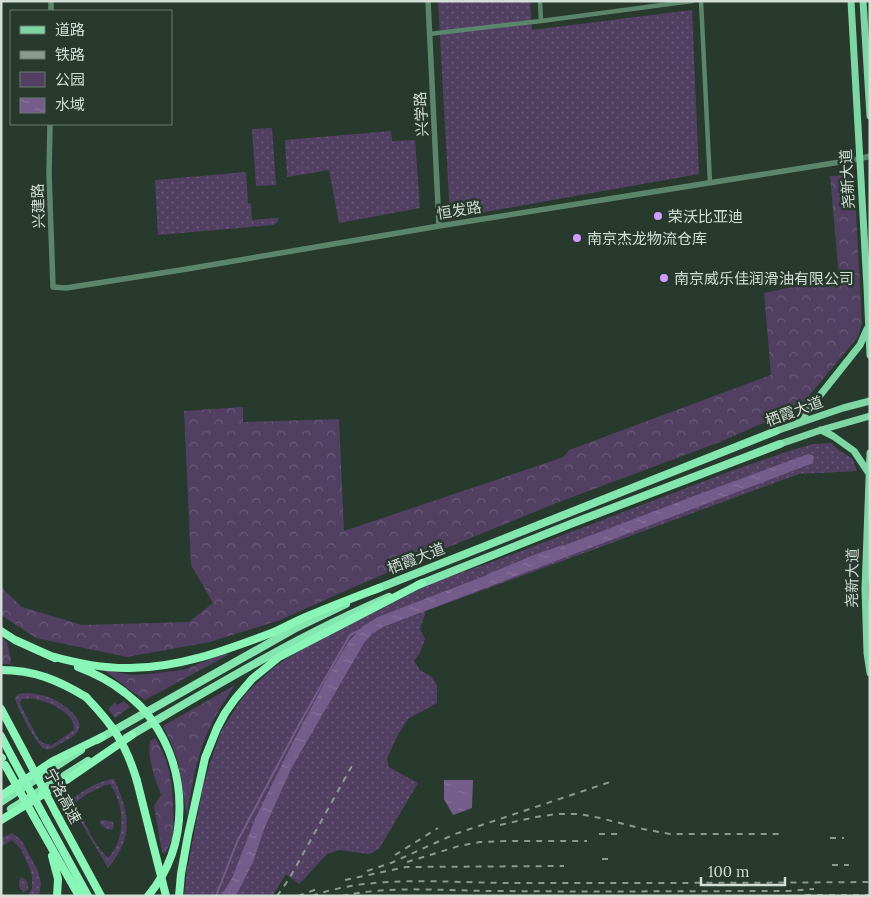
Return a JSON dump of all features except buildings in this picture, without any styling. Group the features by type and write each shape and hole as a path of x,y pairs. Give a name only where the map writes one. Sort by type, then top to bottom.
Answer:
{"highway":[{"name":"栖霞大道","path":"1,802 102,738 294,629 379,588 776,432"},
{"name":"栖霞大道","path":"1,816 185,703 354,612 573,523 780,444"},
{"path":"179,896 180,874 205,758 217,728 235,699 252,679 279,657 422,583"},
{"path":"51,656 94,666 127,668 176,663 227,649 275,632 338,603 379,588"},
{"path":"1,631 15,640 116,685 150,716 158,728 168,747 175,770 180,799 179,820 172,852 161,878 148,896"},
{"path":"1,670 28,672 51,678 86,697 102,714 128,754 137,781 166,896"},
{"name":"宁洛高速","path":"1,709 101,896"},
{"path":"1,820 68,779 132,735"},
{"name":"宁洛高速","path":"1,736 88,896"},
{"path":"1,796 53,762 102,738"},
{"path":"2,759 78,896"},
{"path":"38,824 46,840 57,873 57,896"}],"main road":[{"name":"尧新大道","path":"851,1 870,355"},
{"path":"863,1 870,116"},
{"path":"798,423 860,345 868,326"},
{"name":"栖霞大道","path":"776,432 843,408 870,401"},
{"name":"栖霞大道","path":"780,444 870,416"},
{"path":"821,430 854,451 868,473"},
{"name":"尧新大道","path":"870,454 865,589 867,653 870,673"}],"street":[{"name":"兴学路","path":"428,1 439,226"},
{"path":"540,1 541,21"},
{"path":"429,34 692,1"},
{"path":"701,1 710,183"},
{"name":"兴建路","path":"50,125 49,174 52,287"},
{"name":"恒发路","path":"52,287 66,288 178,271 439,226 870,156"}],"green space":[{"path":"438,1 530,1 532,30 692,10 699,174 457,217 450,216"},
{"path":"272,128 276,185 256,186 252,129"},
{"path":"391,131 392,141 415,140 420,208 339,223 329,170 287,177 285,140"},
{"path":"246,172 248,203 251,204 252,220 278,218 274,225 158,235 155,180"},
{"path":"854,175 862,323 858,337 798,409 720,442 559,502 446,548 280,620 210,642 127,657 36,638 1,615 1,587 22,607 82,625 189,622 213,603 191,565 184,411 243,407 243,422 339,419 344,531 564,457 569,450 771,375 764,293 839,277 830,176"},
{"path":"831,443 852,458 857,471 799,474 426,611 420,629 425,639 420,653 414,661 420,670 432,677 437,686 437,703 408,719 387,758 389,767 418,783 379,849 369,854 339,850 327,854 299,884 286,874 271,896 184,896 187,870 203,787 221,731 246,693 273,668 321,639 434,582 492,562 731,471 813,444"},
{"path":"1,637 7,642 11,660 10,664 1,664"},
{"path":"226,653 228,655 145,700 104,670 132,675 183,670"},
{"path":"235,685 216,715 199,755 187,816 178,762 163,726"},
{"path":"18,694 40,695 60,703 75,716 80,726 78,731 53,748 44,749 35,738 16,702 15,698","holes":["22,699 41,700 60,709 71,718 74,730 52,745 43,743 39,740 21,706 20,702"]},
{"path":"124,701 130,707 115,718 108,709 115,702 117,705"},
{"path":"155,738 167,764 172,790 173,831 170,844 164,854 162,852 154,806 161,795 152,768 149,748 150,741"},
{"path":"114,779 123,803 127,825 122,846 108,868 69,802 88,788","holes":["110,784 115,792 121,812 120,832 114,850 108,858 93,839 75,803 100,787"]},
{"path":"99,821 113,822 113,829 103,827"},
{"path":"12,833 23,843 38,871 41,883 39,896 28,896 32,888 32,877 21,849 12,840 1,847 1,838"},
{"path":"21,877 27,883 27,891 23,892 19,887"}],"water":[{"path":"808,454 814,457 813,463 383,627 372,634 364,643 292,767 264,829 253,862 236,896 221,896 232,878 256,817 293,742 349,641 363,626 378,617"},
{"path":"444,780 473,780 472,808 453,815 444,799"}],"waterway":[{"path":"488,575 563,546"},
{"path":"216,896 237,842 301,721 350,635 362,629"}],"railway":[{"path":"277,896 289,879 353,764"},
{"path":"367,871 391,863 455,834 613,781"},
{"path":"500,825 557,814 579,814 670,834 780,834"},
{"path":"395,855 438,828"},
{"path":"599,834 620,834"},
{"path":"830,838 844,838"},
{"path":"407,862 459,846 480,842 587,841"},
{"path":"602,859 612,859"},
{"path":"832,865 849,865"},
{"path":"345,880 406,867 564,866"},
{"path":"312,896 335,889 360,885 410,881 511,883 870,882"},
{"path":"298,896 317,889"},
{"path":"342,896 419,889 497,891 789,891 814,889"},
{"path":"805,895 870,895"}],"place":[{"name":"荣沃比亚迪","path":"658,216"},
{"name":"南京杰龙物流仓库","path":"577,238"},
{"name":"南京威乐佳润滑油有限公司","path":"664,278"}]}
